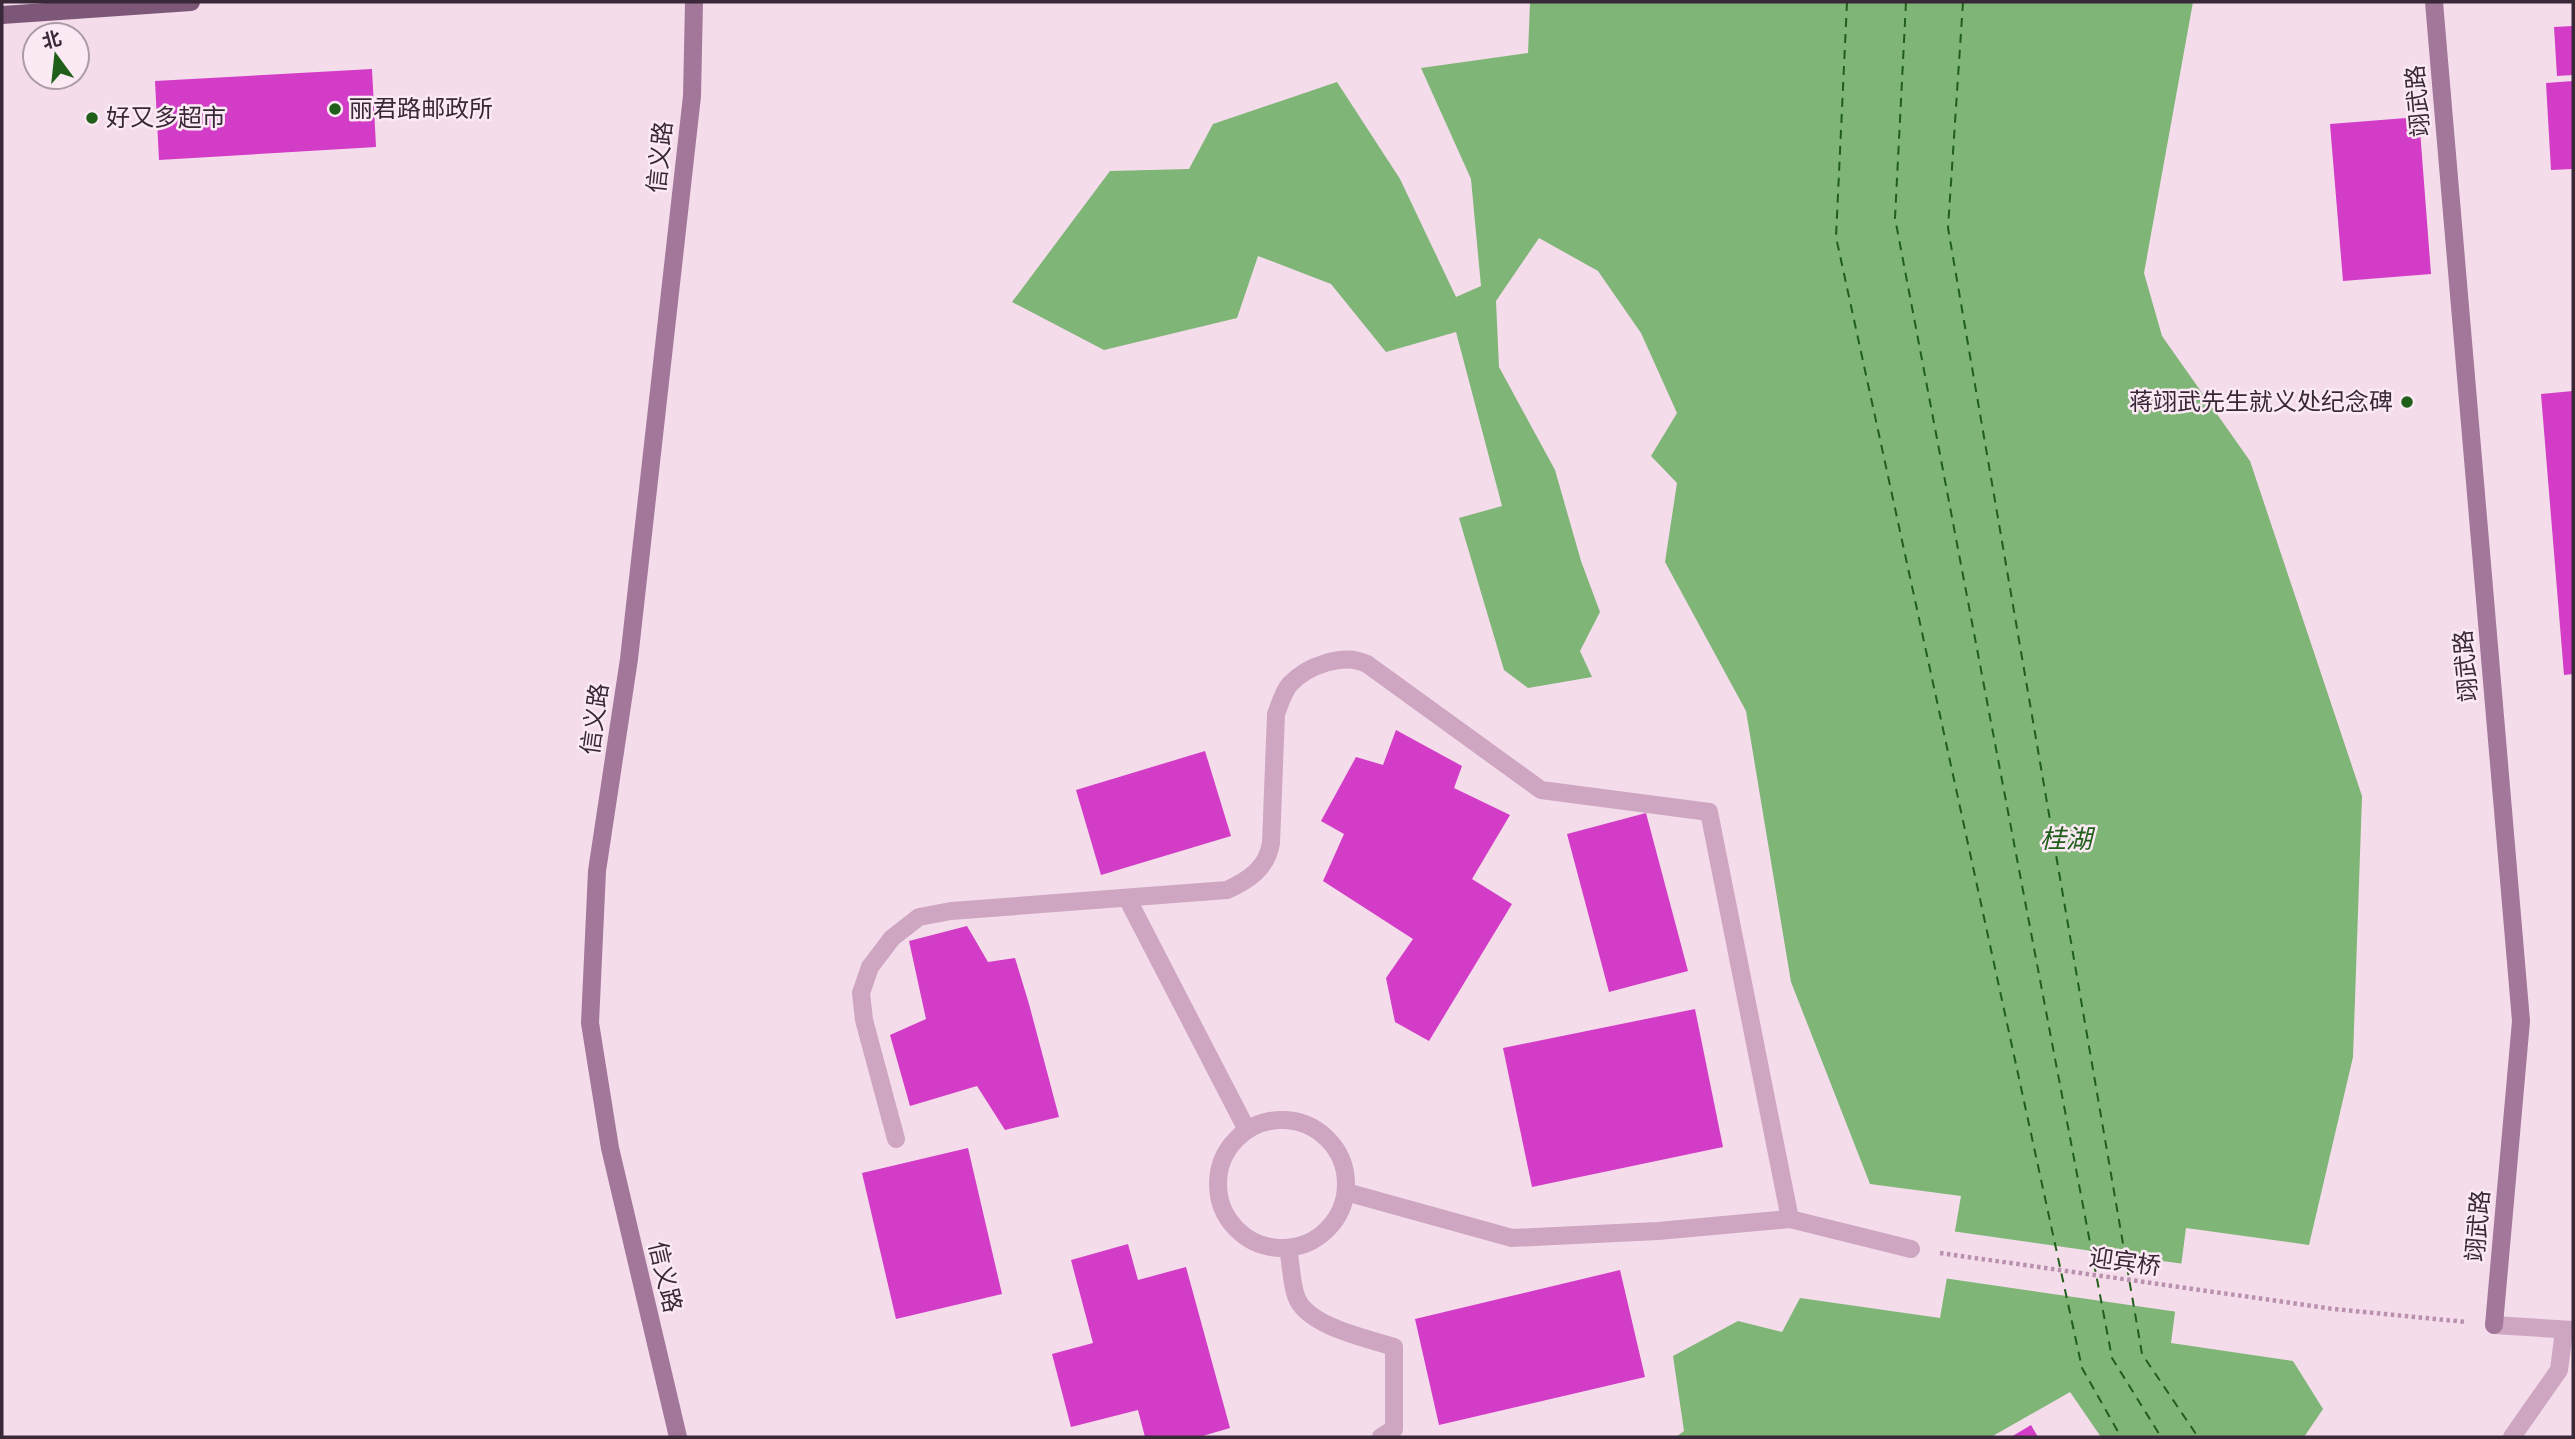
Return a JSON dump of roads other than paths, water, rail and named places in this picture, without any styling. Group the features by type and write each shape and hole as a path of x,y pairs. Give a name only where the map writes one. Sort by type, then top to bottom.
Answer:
{"main road":[{"path":"2,15 191,2"},
{"name":"信义路","path":"678,1437 610,1148 590,1023 597,872 629,659 689,123 695,2"},
{"name":"翊武路","path":"2434,2 2521,1021 2494,1325"}],"street":[{"path":"896,1139 864,1020 861,993 870,967 892,937 919,917 951,911 1227,890 1251,877 1261,868 1269,854 1271,843 1276,714 1281,699 1289,685 1303,674 1329,662 1351,660 1367,664 1541,790 1709,813 1790,1219"},
{"path":"1127,898 1247,1130"},
{"path":"1287,1120 1307,1125 1325,1135 1338,1151 1345,1170 1346,1192 1340,1212 1327,1230 1309,1242 1288,1248 1266,1247 1247,1237 1231,1223 1221,1203 1217,1183 1222,1163 1231,1145 1247,1130 1266,1122 1287,1120"},
{"path":"1346,1192 1512,1238 1658,1231 1790,1219 1911,1249"},
{"path":"1288,1248 1296,1297 1304,1310 1316,1320 1394,1347 1394,1429 1381,1437"},
{"path":"2494,1325 2569,1330 2559,1370 2512,1437"}],"water":[{"name":"桂湖","path":"1530,2 2193,2 2144,273 2162,336 2250,461 2362,796 2353,1057 2309,1245 2186,1228 2171,1343 2293,1361 2323,1409 2304,1437 2101,1437 2070,1392 1991,1437 1676,1437 1684,1431 1673,1356 1738,1321 1782,1332 1800,1298 1940,1318 1961,1196 1870,1184 1791,982 1746,711 1665,562 1677,483 1651,456 1677,413 1641,333 1598,271 1539,238 1496,301 1499,367 1555,470 1581,561 1600,612 1580,651 1592,677 1528,688 1504,670 1459,518 1502,506 1456,332 1386,352 1331,284 1258,256 1237,318 1104,350 1012,302 1110,171 1189,169 1213,124 1337,82 1400,179 1456,297 1481,286 1471,179 1421,68 1528,53"}],"place":[{"name":"丽君路邮政所","path":"335,109"},
{"name":"好又多超市","path":"92,118"},
{"name":"蒋翊武先生就义处纪念碑","path":"2407,402"}]}
